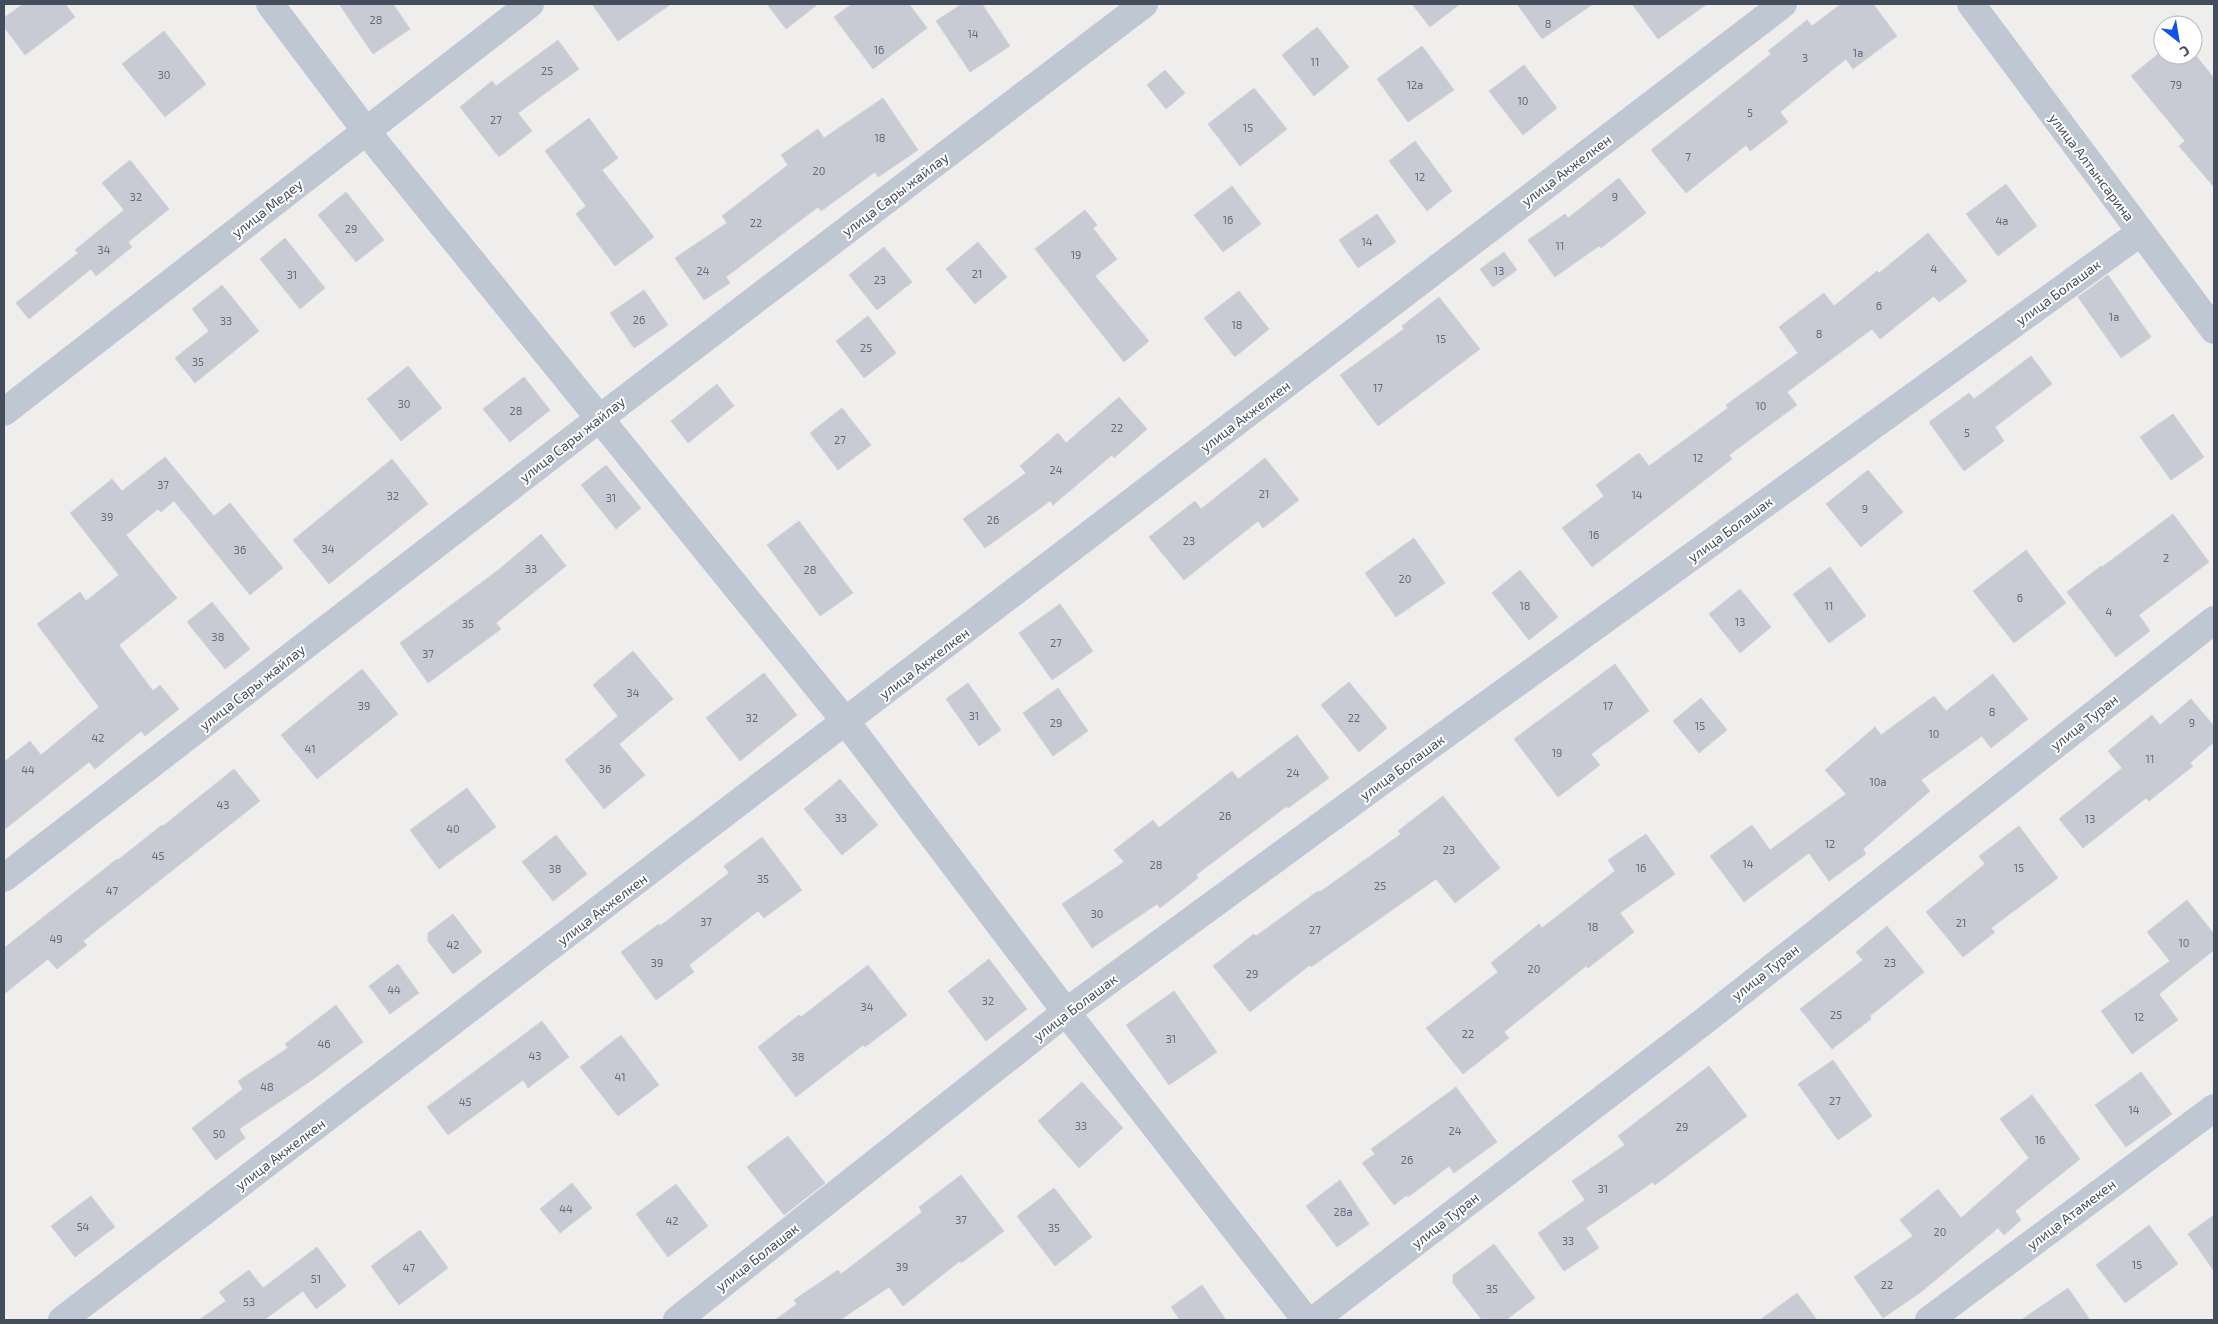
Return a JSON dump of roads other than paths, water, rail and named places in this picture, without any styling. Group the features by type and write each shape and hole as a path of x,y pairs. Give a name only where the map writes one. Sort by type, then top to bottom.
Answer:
{"street":[{"path":"270,4 366,131 846,722 1066,1012 1306,1320"},
{"name":"улица Медеу","path":"4,412 530,4"},
{"name":"улица Сары жайлау","path":"4,878 600,418 1144,4"},
{"name":"улица Акжелкен","path":"62,1320 1784,4"},
{"name":"улица Алтынсарина","path":"1971,4 2214,330"},
{"name":"улица Болашак","path":"677,1320 1066,1012 1453,729 2141,232"},
{"name":"улица Туран","path":"1314,1320 1710,1016 2214,620"},
{"name":"улица Атамекен","path":"1929,1320 2214,1108"}]}
